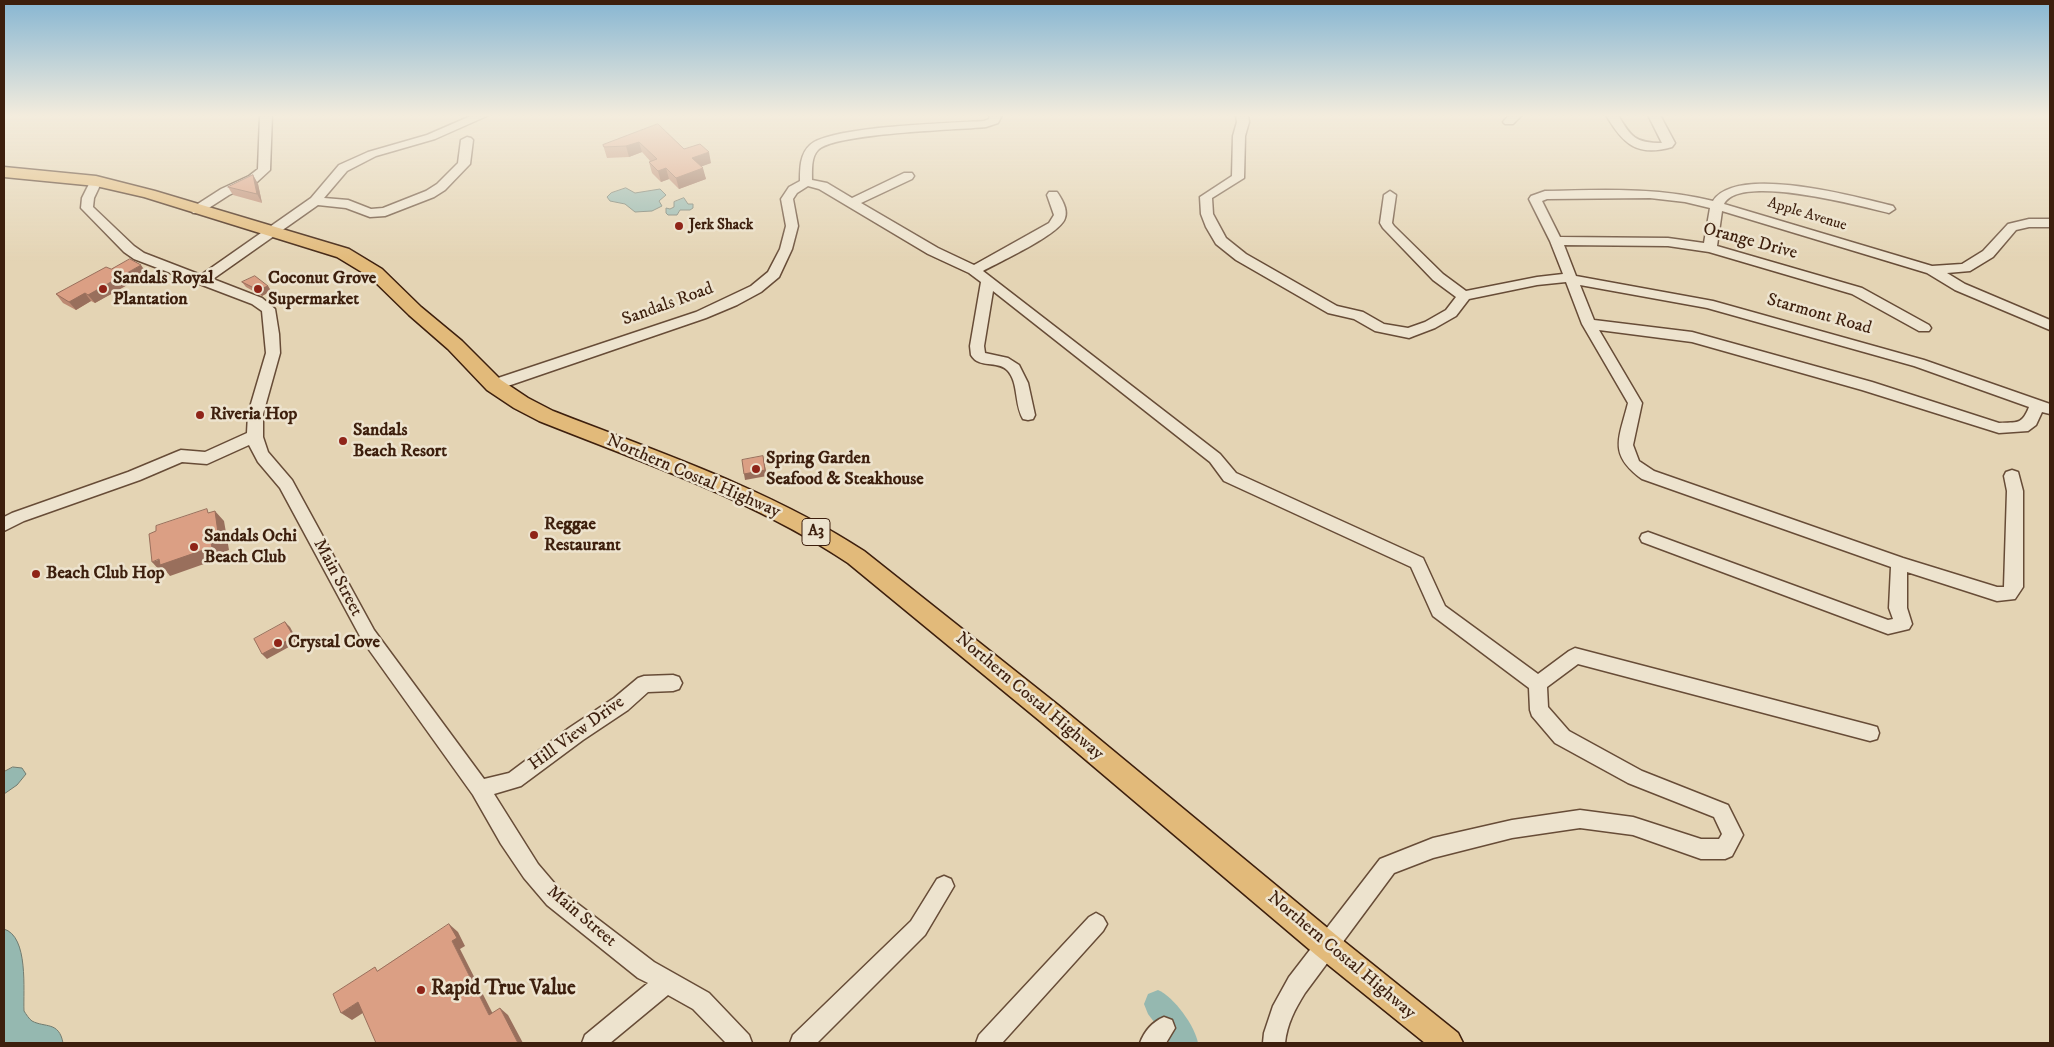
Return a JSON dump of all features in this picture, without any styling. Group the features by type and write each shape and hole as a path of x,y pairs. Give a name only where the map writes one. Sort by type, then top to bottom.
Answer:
{"main road":[{"name":"A3","path":"4,172 96,181"},
{"name":"Northern Costal Highway","path":"96,181 149,194 343,254 376,273 414,311 455,345 494,385 521,403 546,416 715,483 826,537 856,557 1049,713 1326,945 1448,1043"}],"street":[{"path":"197,210 225,192 260,175 264,170 264,164"},
{"path":"203,280 319,197 344,168 352,164"},
{"path":"319,197 348,204 370,213 385,212 430,194 441,187 464,164"},
{"path":"808,164 806,182 822,186 933,251 974,270 1215,458 1230,478 1417,563 1439,611 1538,684"},
{"path":"1238,164 1238,178 1206,197 1206,214 1221,241 1241,257 1268,274 1333,310 1358,315 1380,328 1409,333 1430,325 1451,313 1464,296 1438,277 1389,228 1386,222 1390,195"},
{"path":"851,203 908,176"},
{"path":"4,524 134,476 182,456 207,458 254,436 258,400 272,358 271,324 268,309 257,301 139,256 129,249 87,208 88,198 96,181"},
{"name":"Sandals Road","path":"494,385 701,315 756,289 774,274 786,249 792,226 787,199 793,190 806,182"},
{"path":"1710,248 1717,207 1722,197 1730,192 1746,189 1774,188 1816,193 1889,209"},
{"name":"Apple Avenue","path":"1556,241 1534,199 1536,197 1650,194 1684,198 1762,218 1932,270 1965,268 1988,254 2012,228 2029,223 2050,223"},
{"path":"974,270 1045,231 1058,220 1060,212 1052,195"},
{"path":"1556,241 1589,324 1635,403 1625,445 1632,464 1648,475 1899,563 1997,594 2009,594 2014,587 2015,491 2012,476"},
{"name":"Orange Drive","path":"1556,241 1668,242 1710,248 1857,291 1924,328"},
{"path":"1932,270 1960,287 2050,325"},
{"name":"Starmont Road","path":"1464,296 1537,281 1566,278 1708,304 1918,362 2044,407"},
{"path":"988,281 977,346 978,355 986,361 1003,361 1012,365 1017,373 1028,415"},
{"path":"1589,324 1692,337 1866,386 1999,428 2023,428 2044,407"},
{"name":"Main Street","path":"254,436 258,449 268,464 286,484 368,635 480,789 508,837 531,871 554,898 646,970 701,1001 741,1043"},
{"path":"1648,538 1888,627 1903,624 1898,608 1899,563"},
{"path":"1538,684 1575,656 1870,733"},
{"name":"Hill View Drive","path":"480,789 514,780 576,734 621,704 644,684 673,683"},
{"path":"1274,1043 1274,1033 1284,1006 1297,985 1387,866 1433,848 1512,829 1580,819 1633,826 1701,849 1725,849 1733,835 1721,811 1635,777 1562,737 1539,710 1538,684"},
{"path":"801,1043 918,928 944,886"},
{"path":"988,1043 1096,924"},
{"path":"593,1043 668,981"}],"water":[{"path":"626,188 635,193 660,189 666,195 659,201 662,206 652,211 635,212 625,204 610,201 607,197 611,193"},
{"path":"684,198 688,204 693,204 693,208 690,210 680,210 677,215 668,215 666,213 666,208 674,207 674,202"},
{"path":"13,767 22,768 26,774 17,785 4,794 4,772"},
{"path":"4,929 12,934 18,942 21,953 24,978 24,1011 32,1021 55,1028 61,1036 63,1043 4,1043"}],"building":[{"path":"651,164 698,164 703,168 676,178 666,168 658,171"},
{"path":"253,175 257,194 228,187"},
{"path":"130,259 141,265 88,295 85,293 69,302 56,294 106,267 111,269"},
{"path":"255,276 268,286 258,290 242,282"},
{"path":"763,456 765,470 744,474 742,460"},
{"path":"207,509 208,513 215,511 219,540 211,543 212,547 160,565 159,559 152,562 149,534 156,531 156,526"},
{"path":"285,622 294,637 262,654 254,639"},
{"name":"Rapid True Value","path":"449,924 457,938 452,941 489,1015 500,1008 518,1043 376,1043 358,1002 341,1013 333,994 375,967 377,971"}],"waterway":[{"path":"1158,1004 1183,1038 1184,1043"}],"place":[{"name":"Jerk Shack","path":"679,226"},
{"name":"Sandals Royal Plantation","path":"103,289"},
{"name":"Coconut Grove Supermarket","path":"258,289"},
{"name":"Riveria Hop","path":"200,415"},
{"name":"Sandals Beach Resort","path":"343,441"},
{"name":"Spring Garden Seafood & Steakhouse","path":"756,469"},
{"name":"Reggae Restaurant","path":"534,535"},
{"name":"Sandals Ochi Beach Club","path":"194,547"},
{"name":"Beach Club Hop","path":"36,574"},
{"name":"Crystal Cove","path":"278,643"},
{"name":"Rapid True Value","path":"421,990"}]}
